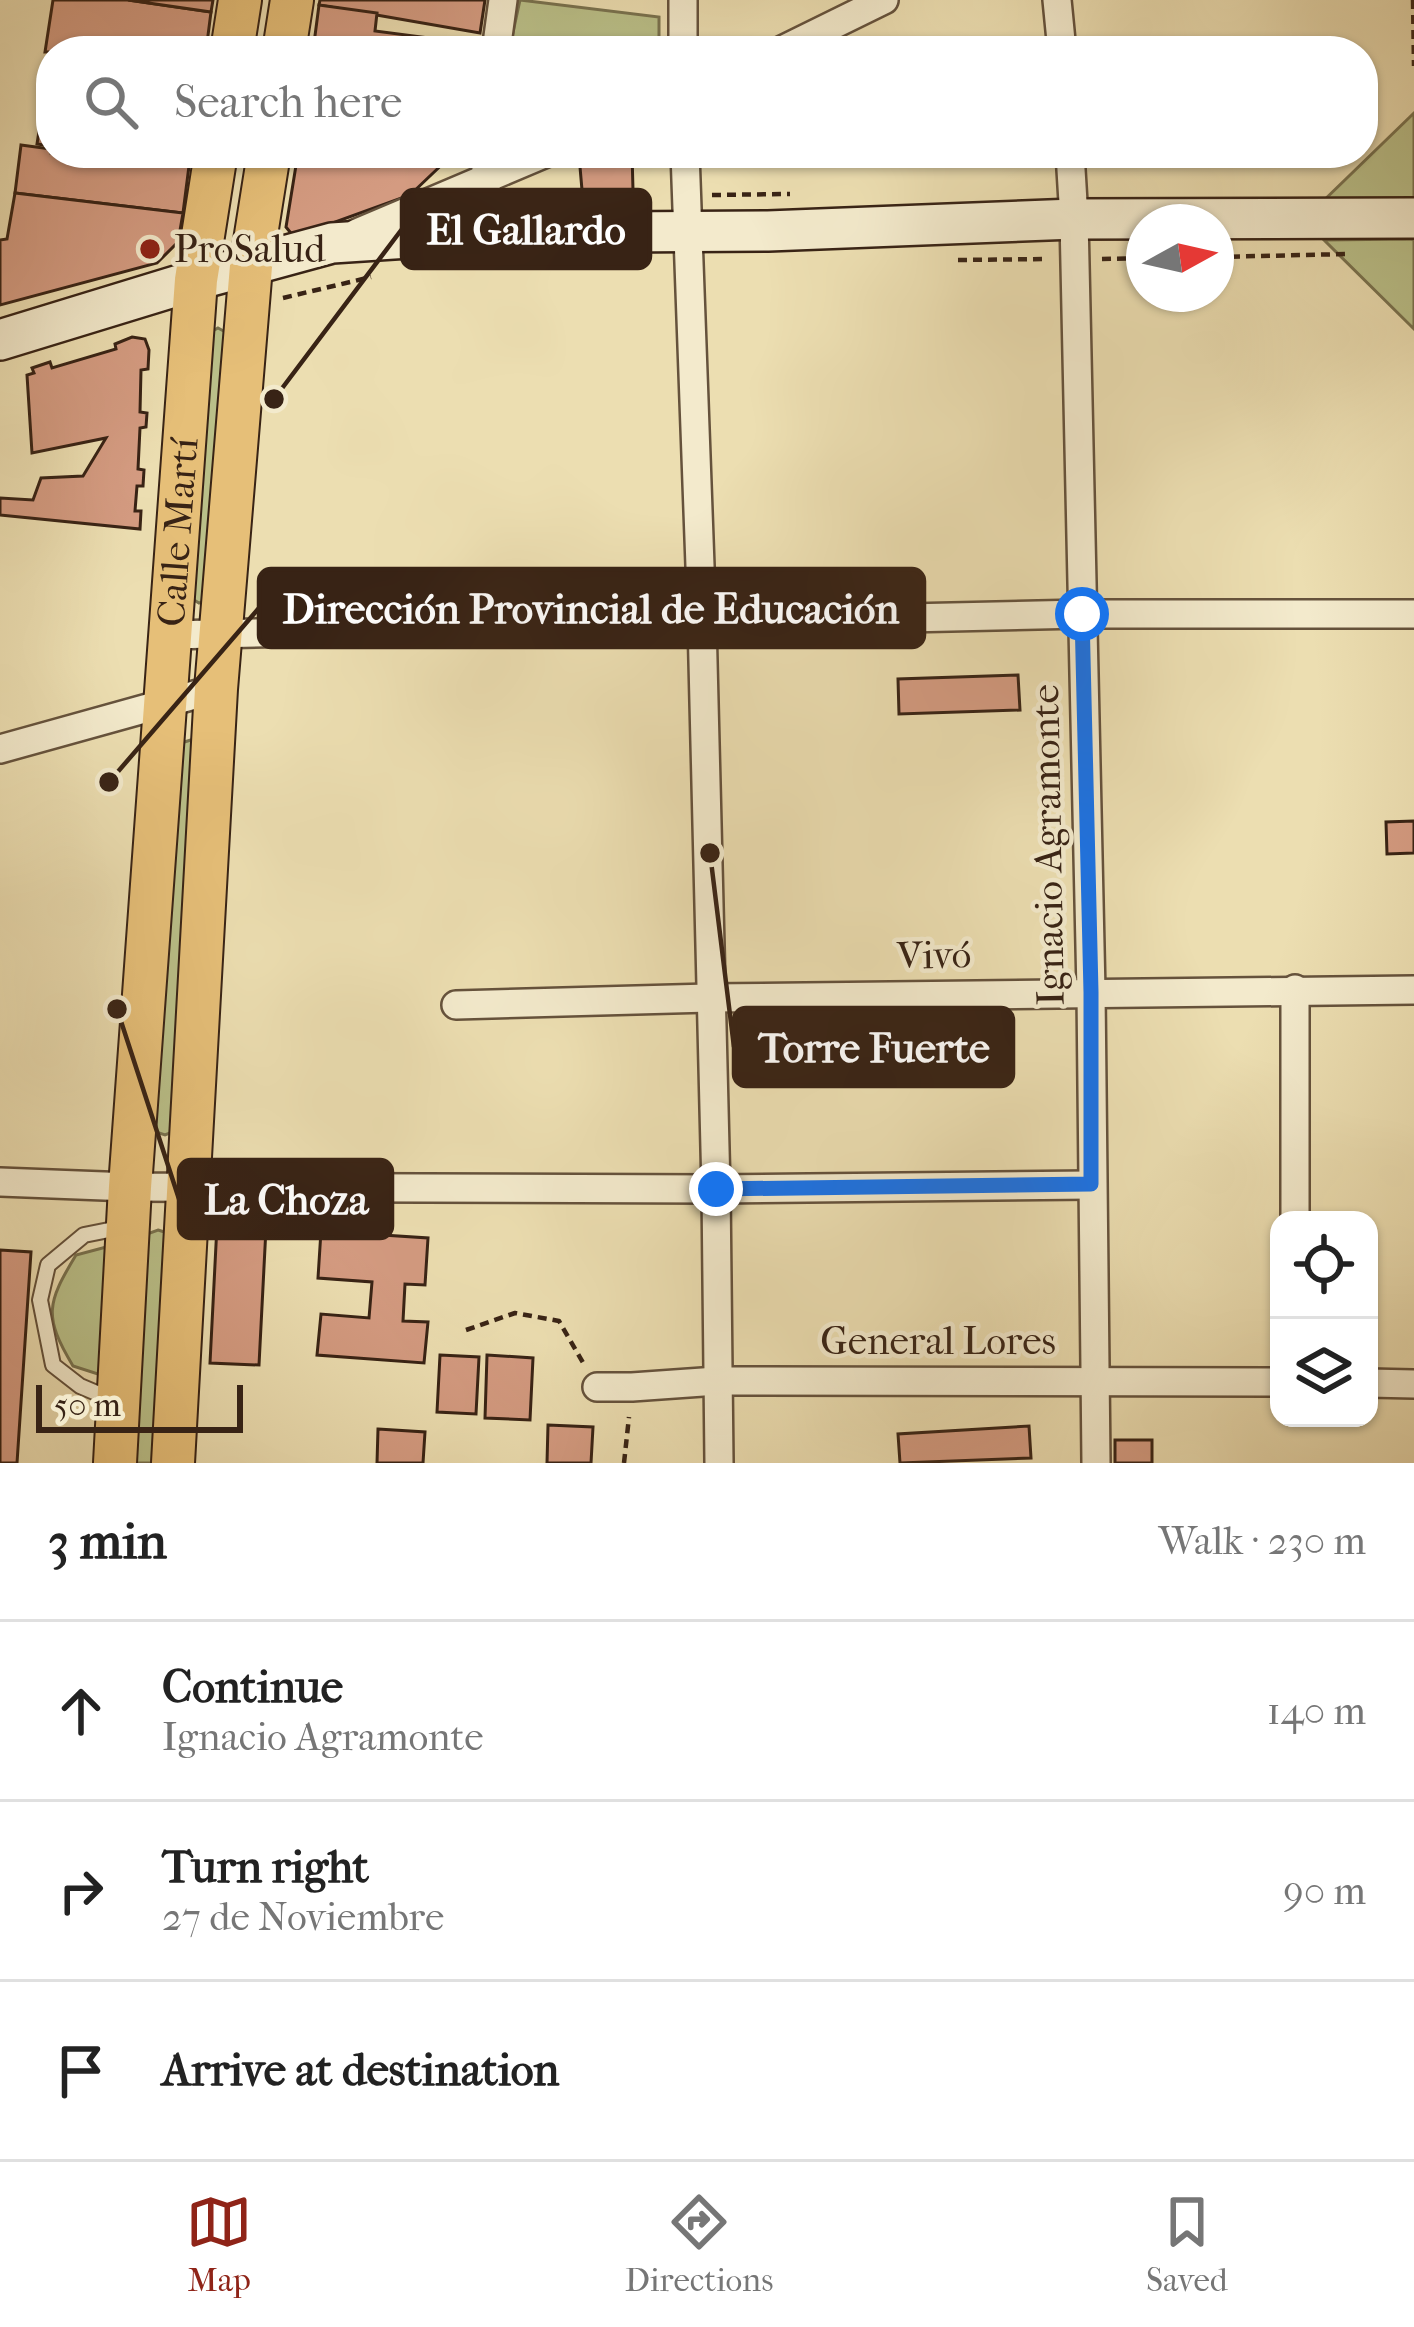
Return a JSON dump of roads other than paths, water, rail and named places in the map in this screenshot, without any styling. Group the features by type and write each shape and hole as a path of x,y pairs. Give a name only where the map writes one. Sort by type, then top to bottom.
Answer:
{"main road":[{"path":"234,36 240,0"},
{"path":"286,36 292,0"},
{"name":"Calle Martí","path":"115,1463 165,701 198,264 213,168"},
{"name":"Calle Martí","path":"173,1463 216,689 251,266 267,168"},
{"path":"0,340 198,264 251,266 332,243 486,233 768,231 1074,219 1414,218"}],"street":[{"path":"498,36 503,0"},
{"path":"682,0 683,36"},
{"path":"810,36 884,0"},
{"path":"1058,0 1061,36"},
{"path":"332,243 483,168"},
{"path":"485,168 486,233"},
{"path":"687,168 702,621 719,1463"},
{"name":"Ignacio Agramonte","path":"1071,168 1091,992 1096,1463"},
{"path":"170,635 1082,614 1414,614"},
{"path":"0,749 216,689"},
{"path":"1295,989 1295,1211"},
{"name":"Vivó","path":"456,1005 1414,990"},
{"path":"0,1182 130,1207 188,1186 716,1189 1091,1184"},
{"name":"General Lores","path":"597,1387 717,1381 1270,1382"},
{"path":"1378,1383 1414,1384"}],"lane":[{"path":"119,1402 80,1386 53,1365 40,1300 48,1265 84,1235 130,1207"}],"place":[{"name":"ProSalud","path":"150,249"},
{"name":"El Gallardo","path":"274,399"},
{"name":"Dirección Provincial de Educación","path":"109,782"},
{"name":"Torre Fuerte","path":"710,853"},
{"name":"La Choza","path":"117,1009"}]}
